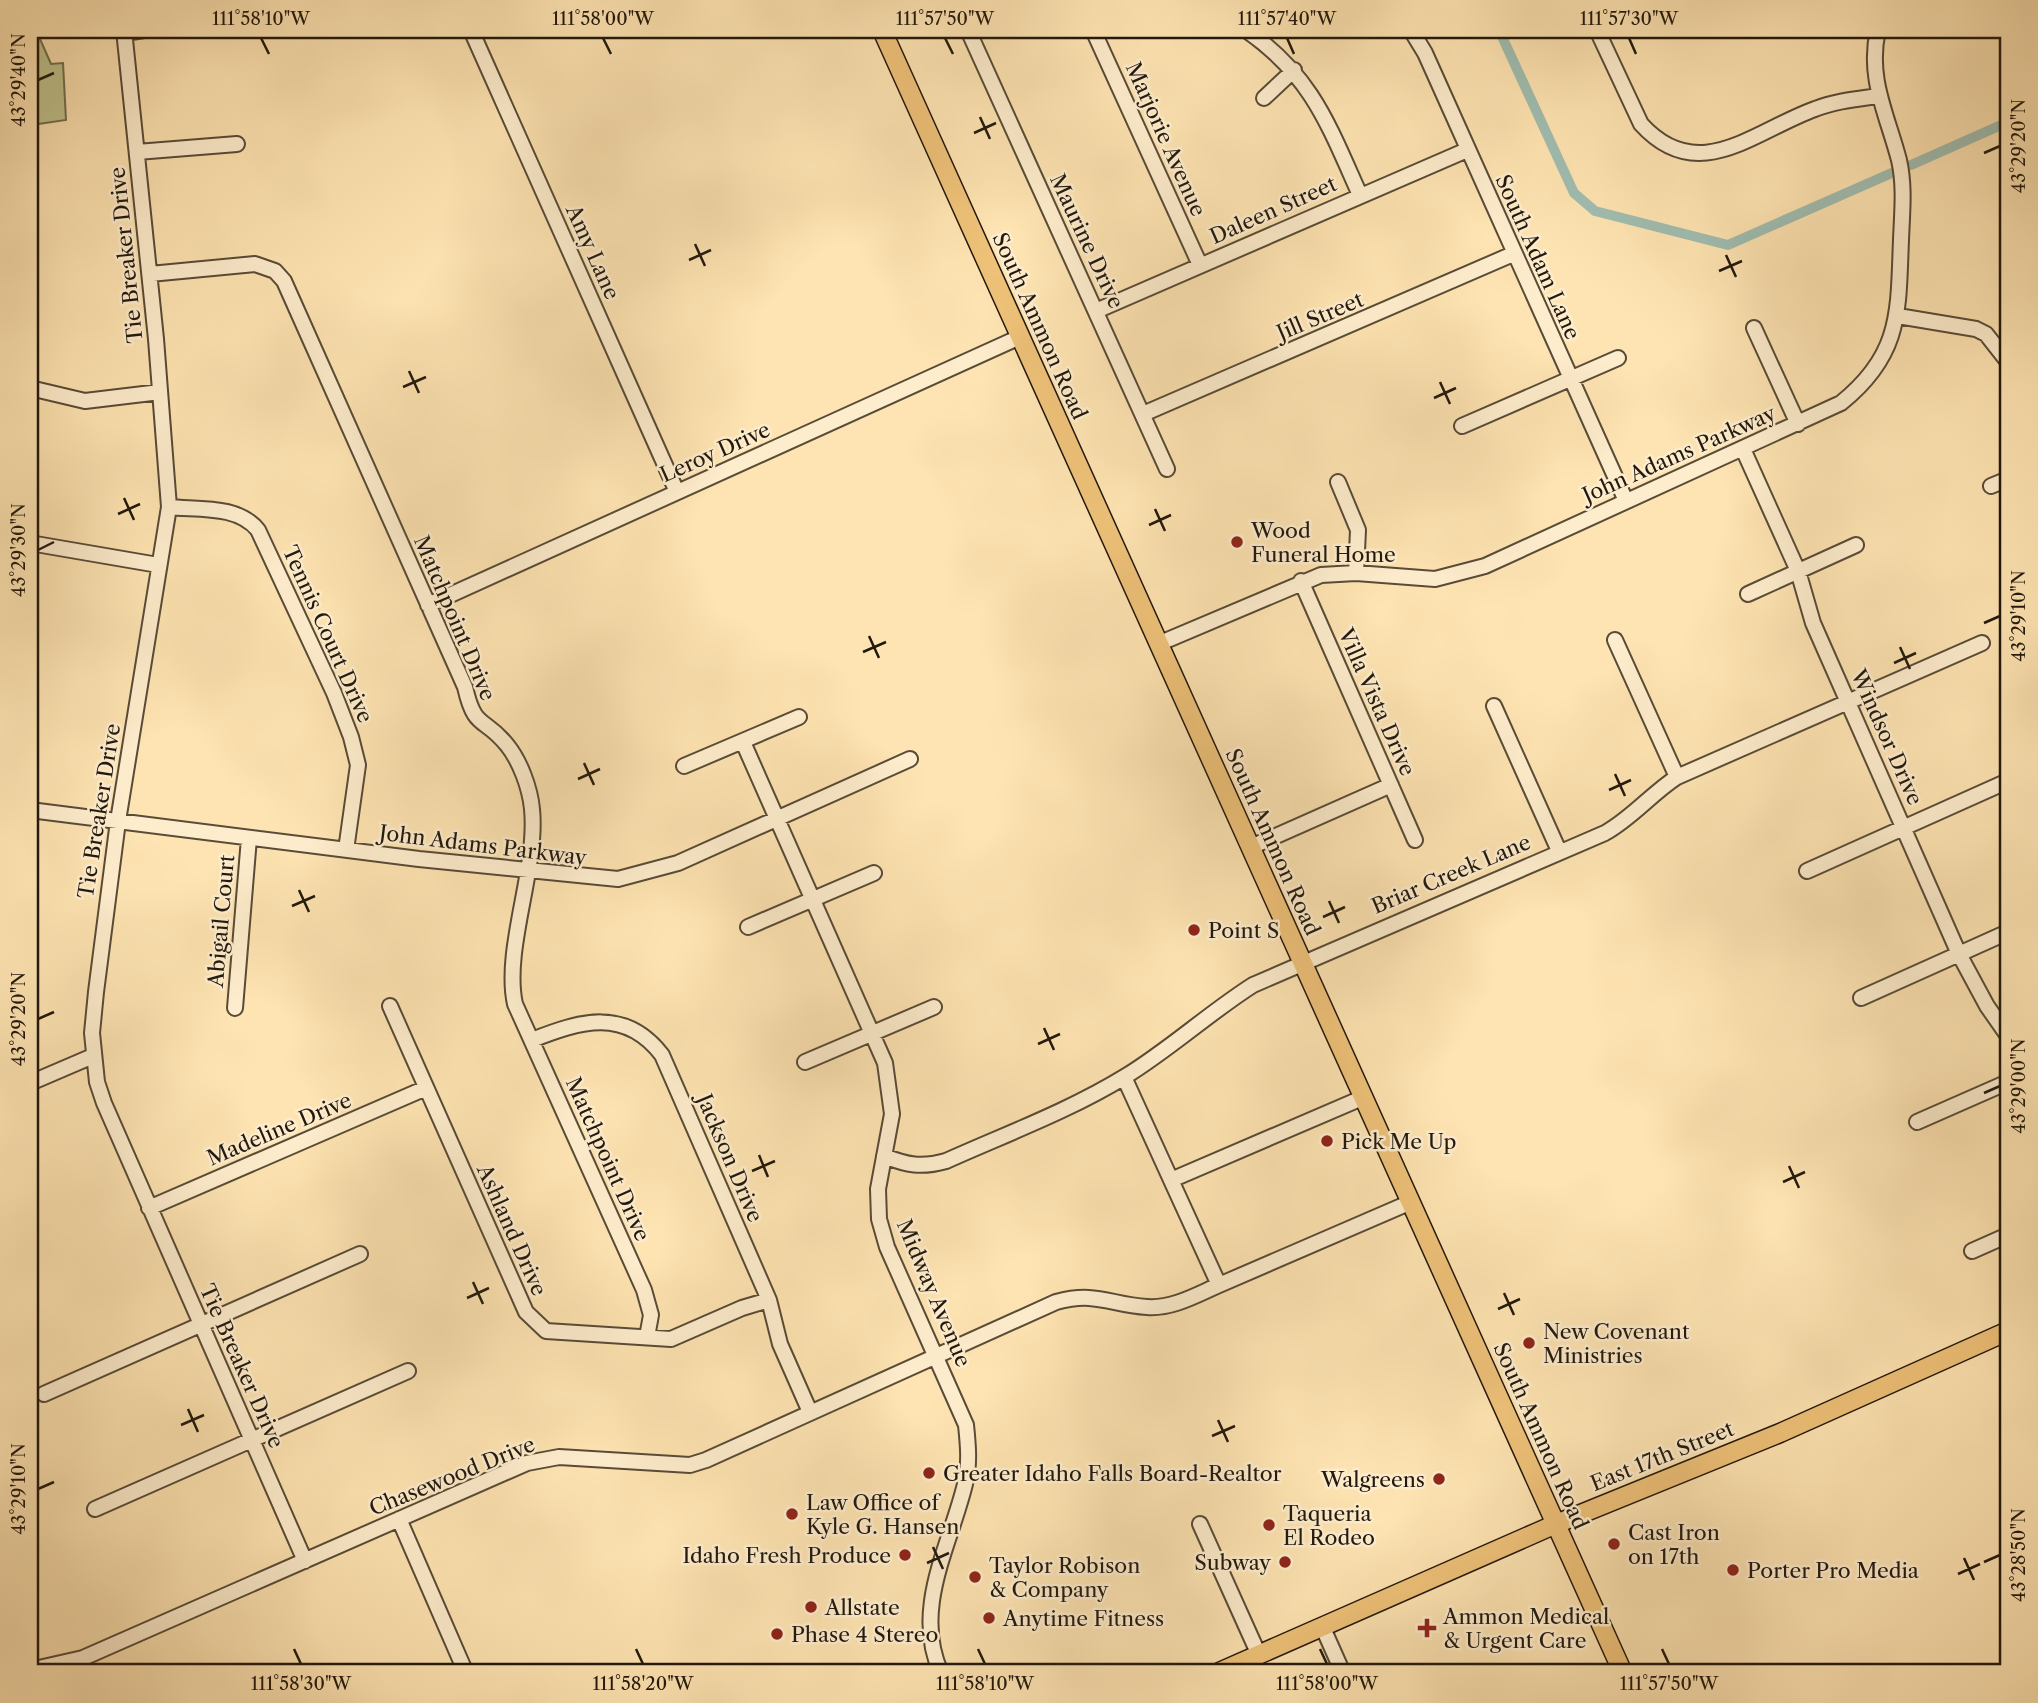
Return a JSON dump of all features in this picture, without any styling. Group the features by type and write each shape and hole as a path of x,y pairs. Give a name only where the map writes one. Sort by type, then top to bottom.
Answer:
{"main road":[{"name":"South Ammon Road","path":"882,30 1623,1673"},
{"name":"East 17th Street","path":"1217,1673 1556,1524 1780,1433 2008,1331"}],"street":[{"path":"125,31 144,30"},
{"name":"Amy Lane","path":"471,30 677,492"},
{"name":"Maurine Drive","path":"968,30 1167,469"},
{"name":"Marjorie Avenue","path":"1093,30 1200,265"},
{"path":"1246,30 1294,70 1310,90 1360,195"},
{"name":"South Adam Lane","path":"1411,30 1626,501"},
{"path":"1597,30 1641,124 1652,136 1683,153 1702,155 1723,151 1817,108 1878,96"},
{"name":"John Adams Parkway","path":"1158,644 1301,581 1321,575 1356,573 1435,579 1485,566 1798,424 1841,403 1862,386 1879,365 1898,316 1903,185 1899,160 1874,75 1878,30"},
{"name":"Tie Breaker Drive","path":"125,31 150,274 169,507 118,821 96,992 93,1056 104,1103 305,1561"},
{"path":"1264,97 1294,70"},
{"path":"137,152 237,144"},
{"name":"Daleen Street","path":"1096,311 1467,150"},
{"name":"Jill Street","path":"1143,414 1513,254"},
{"name":"Matchpoint Drive","path":"150,274 255,264 275,271 284,281 465,687 475,718 506,744 523,774 532,808 528,872 512,979 515,1004 644,1290 651,1315 647,1336"},
{"path":"1898,316 1976,329 2002,340 2008,362"},
{"path":"1754,328 1798,424"},
{"path":"30,337 30,365"},
{"name":"Leroy Drive","path":"428,605 1020,337"},
{"path":"1462,426 1618,358"},
{"path":"30,388 85,401 160,392"},
{"name":"Windsor Drive","path":"1743,449 1798,571 1813,624 1959,954 1987,1006 2008,1036"},
{"path":"1992,486 2008,479"},
{"path":"1338,482 1358,530 1356,573"},
{"name":"Tennis Court Drive","path":"169,507 232,513 251,521 258,530 334,693 351,737 358,765 346,850"},
{"path":"30,543 158,565"},
{"path":"1748,594 1856,545"},
{"name":"Villa Vista Drive","path":"1301,581 1415,840"},
{"path":"1615,640 1677,777"},
{"name":"Briar Creek Lane","path":"884,1156 917,1166 946,1161 1090,1097 1124,1077 1208,1014 1253,985 1624,823 1661,787 1677,777 1982,643"},
{"path":"1494,706 1559,851"},
{"path":"684,766 799,717"},
{"name":"Midway Avenue","path":"743,742 885,1063 892,1114 878,1189 879,1219 887,1247 963,1413 968,1452 966,1481 934,1586 931,1607 930,1627 941,1673"},
{"name":"John Adams Parkway","path":"30,810 595,879 642,874 678,863 910,759"},
{"path":"1807,871 2008,782"},
{"path":"1251,847 1391,785"},
{"name":"Abigail Court","path":"235,1008 249,838"},
{"path":"748,927 874,873"},
{"path":"1861,998 2008,932"},
{"name":"Ashland Drive","path":"390,1006 526,1312 535,1324 545,1331 671,1339 742,1308 769,1300"},
{"path":"805,1062 934,1007"},
{"name":"Jackson Drive","path":"531,1040 576,1022 618,1024 650,1039 666,1065 769,1300 780,1344 810,1412"},
{"path":"30,1083 93,1056"},
{"path":"1124,1077 1219,1285"},
{"path":"1917,1122 2008,1082"},
{"name":"Madeline Drive","path":"149,1208 426,1088"},
{"path":"1171,1180 1362,1098"},
{"name":"Chasewood Drive","path":"30,1670 83,1658 399,1519 543,1459 690,1465 1056,1302 1077,1296 1097,1296 1145,1307 1160,1307 1219,1285 1410,1202"},
{"path":"1972,1251 2008,1235"},
{"path":"44,1394 360,1254"},
{"path":"95,1509 408,1371"},
{"path":"399,1519 467,1673"},
{"path":"1200,1524 1259,1656"},
{"path":"1323,1628 1343,1673"}],"green space":[{"path":"36,30 51,64 63,63 66,120 31,125 30,33"}],"waterway":[{"path":"1499,30 1574,193 1595,211 1728,245 1894,172"},
{"path":"1911,165 2008,122"}],"place":[{"name":"Wood Funeral Home","path":"1237,542"},
{"name":"Point S","path":"1194,930"},
{"name":"Pick Me Up","path":"1327,1141"},
{"name":"New Covenant Ministries","path":"1529,1343"},
{"name":"Greater Idaho Falls Board-Realtor","path":"929,1473"},
{"name":"Walgreens","path":"1439,1479"},
{"name":"Law Office of Kyle G. Hansen","path":"792,1514"},
{"name":"Taqueria El Rodeo","path":"1269,1525"},
{"name":"Cast Iron on 17th","path":"1614,1544"},
{"name":"Idaho Fresh Produce","path":"905,1555"},
{"name":"Subway","path":"1285,1562"},
{"name":"Porter Pro Media","path":"1733,1570"},
{"name":"Taylor Robison & Company","path":"975,1577"},
{"name":"Allstate","path":"811,1607"},
{"name":"Anytime Fitness","path":"989,1618"},
{"name":"Ammon Medical & Urgent Care","path":"1427,1628"},
{"name":"Phase 4 Stereo","path":"777,1634"}]}
